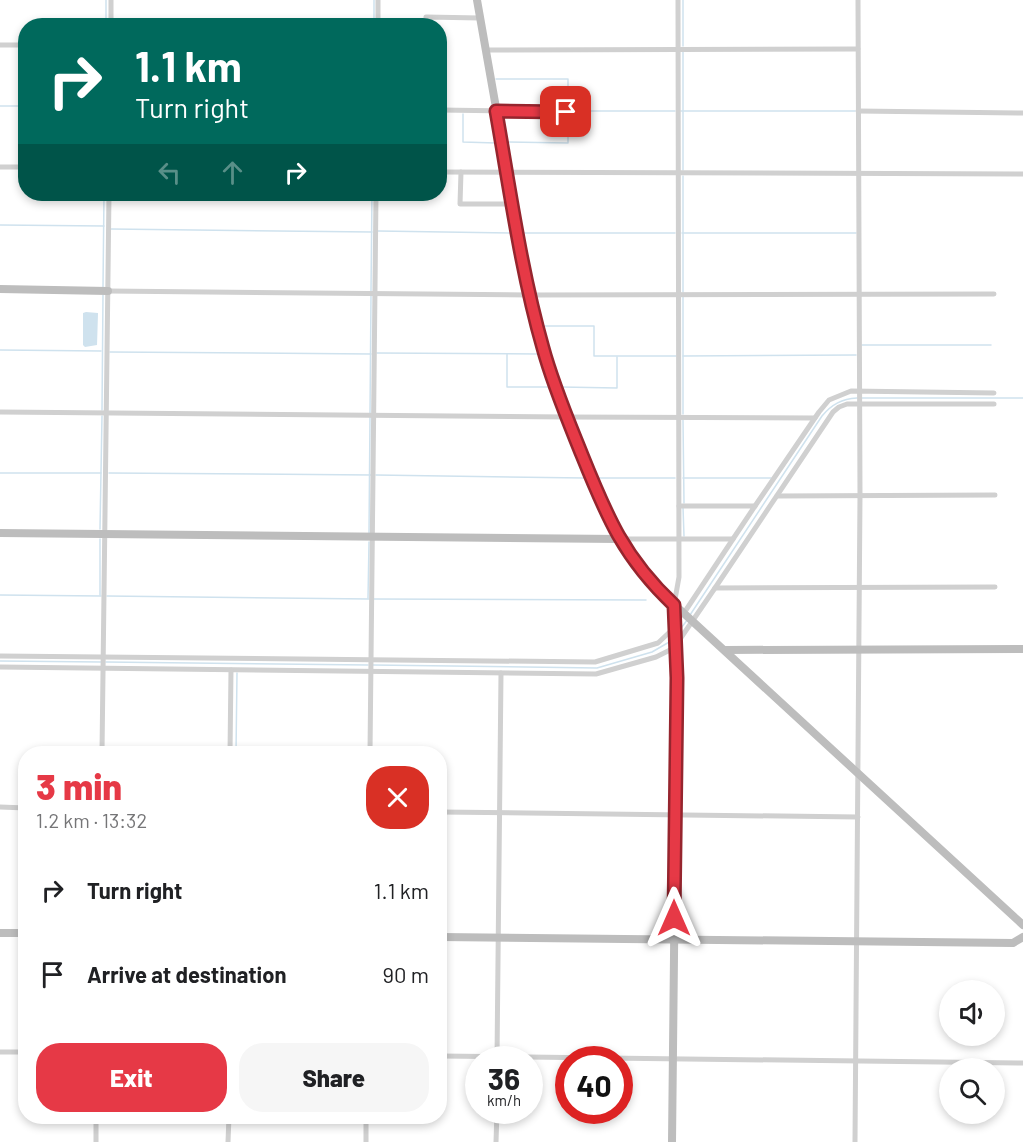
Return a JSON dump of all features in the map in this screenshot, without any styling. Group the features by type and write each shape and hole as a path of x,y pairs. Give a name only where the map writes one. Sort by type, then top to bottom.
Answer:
{"street":[{"path":"111,0 111,18"},
{"path":"378,0 378,18"},
{"path":"477,0 529,295 543,348 567,417 619,539 642,572 674,605 726,650 1023,925"},
{"path":"672,1142 677,678 674,605 679,589 678,0"},
{"path":"855,1142 860,650 858,0"},
{"path":"426,18 480,18"},
{"path":"0,45 18,45"},
{"path":"486,50 858,49"},
{"path":"447,110 566,112"},
{"path":"858,111 1023,113"},
{"path":"0,167 18,167"},
{"path":"447,172 1023,174"},
{"path":"461,172 460,204 513,204"},
{"path":"102,746 109,201"},
{"path":"370,746 376,201"},
{"path":"0,290 529,295 994,294"},
{"path":"0,667 501,673 604,672 656,657 676,645 689,617 733,539 814,418 824,405 836,396 860,392 994,393"},
{"path":"689,617 715,588 832,412 839,407 859,403 994,404"},
{"path":"0,412 814,418"},
{"path":"777,496 995,495"},
{"path":"679,506 755,506"},
{"path":"0,533 372,538 733,539"},
{"path":"715,588 995,587"},
{"path":"0,656 595,662 658,643 675,630"},
{"path":"726,650 1023,649"},
{"path":"231,746 236,670"},
{"path":"497,1046 501,673"},
{"path":"0,807 18,808"},
{"path":"447,812 858,817"},
{"path":"0,933 18,933"},
{"path":"447,937 1013,942 1023,937"},
{"path":"0,1052 18,1052"},
{"path":"447,1056 465,1057"},
{"path":"543,1058 1023,1063"},
{"path":"96,1124 96,1142"},
{"path":"228,1124 228,1142"},
{"path":"366,1124 366,1142"},
{"path":"496,1142 497,1124"}],"water":[{"path":"83,313 98,313 97,345 85,347 83,345"}],"waterway":[{"path":"106,0 106,18"},
{"path":"374,0 374,18"},
{"path":"683,0 683,46"},
{"path":"683,52 683,170"},
{"path":"496,79 568,79 568,111 675,111"},
{"path":"0,106 18,106"},
{"path":"681,111 855,111"},
{"path":"507,142 568,143 568,112"},
{"path":"463,114 463,142 496,143"},
{"path":"683,176 683,292"},
{"path":"103,287 104,201"},
{"path":"371,291 372,201"},
{"path":"0,225 104,226"},
{"path":"111,229 372,232"},
{"path":"378,231 513,233"},
{"path":"523,233 675,233"},
{"path":"682,233 856,233"},
{"path":"102,410 103,295"},
{"path":"370,413 371,295"},
{"path":"683,297 683,414"},
{"path":"543,326 594,326 594,356 676,356"},
{"path":"862,345 991,345"},
{"path":"0,350 101,351"},
{"path":"110,352 371,354"},
{"path":"377,353 539,354"},
{"path":"507,354 507,387 551,387"},
{"path":"683,356 856,355"},
{"path":"561,387 617,388 617,357"},
{"path":"690,615 822,416 838,403 857,398"},
{"path":"862,398 1023,398"},
{"path":"100,529 102,416"},
{"path":"369,533 370,417"},
{"path":"683,420 684,503"},
{"path":"0,473 101,473"},
{"path":"109,473 371,475"},
{"path":"376,475 584,478"},
{"path":"598,478 675,478"},
{"path":"683,478 771,478"},
{"path":"683,507 684,536"},
{"path":"100,539 100,595"},
{"path":"368,598 369,542"},
{"path":"0,595 101,596"},
{"path":"107,596 369,599"},
{"path":"374,599 646,600"},
{"path":"678,632 688,619"},
{"path":"373,665 597,668 652,652 671,641"},
{"path":"0,661 101,662"},
{"path":"106,662 368,665"},
{"path":"236,746 237,673"}],"route":[{"path":"566,112 496,111 529,295 558,393 596,489 619,539 642,572 674,605 677,678 674,918"}]}
